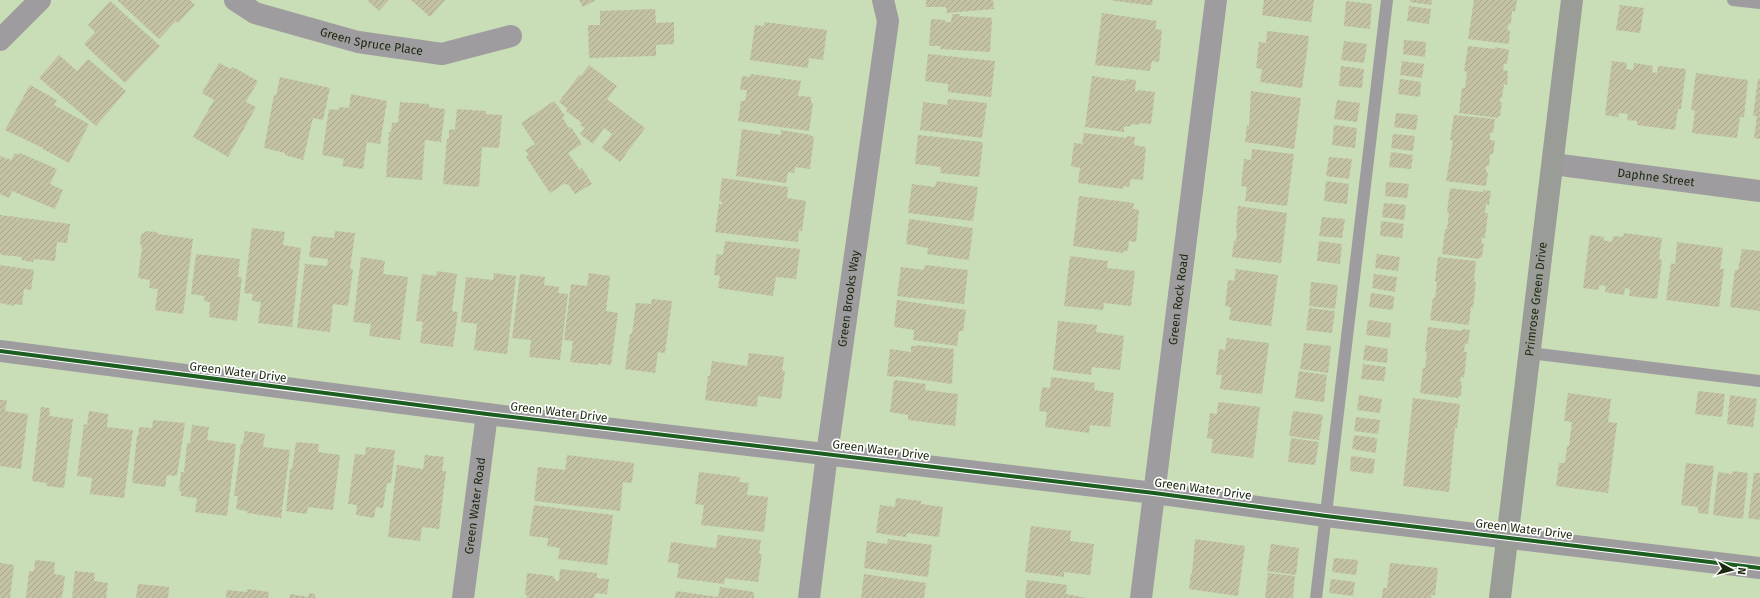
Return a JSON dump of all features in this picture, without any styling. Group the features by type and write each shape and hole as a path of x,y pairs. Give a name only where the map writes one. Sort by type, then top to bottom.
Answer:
{"street":[{"path":"0,40 40,0"},
{"name":"Green Spruce Place","path":"235,0 255,13 358,42 442,54 511,36"},
{"name":"Green Brooks Way","path":"809,598 827,454 888,21 883,0"},
{"name":"Green Rock Road","path":"1141,598 1216,0"},
{"name":"Primrose Green Drive","path":"1500,598 1572,0"},
{"name":"Daphne Street","path":"1552,164 1760,191"},
{"name":"Green Water Drive","path":"0,351 487,414 1154,493 1326,516 1760,568"},
{"name":"Green Water Road","path":"463,598 487,414"}],"lane":[{"path":"1316,598 1387,0"},
{"path":"1733,0 1760,3"},
{"path":"1530,353 1760,381"}],"building":[{"path":"117,0 190,0 195,5 178,23 176,21 159,39"},
{"path":"367,0 389,0 379,11"},
{"path":"411,0 445,0 430,17"},
{"path":"579,0 596,0 583,7"},
{"path":"926,0 993,0 994,9 947,13 946,7 926,7"},
{"path":"1109,0 1153,0 1152,5 1146,5"},
{"path":"1264,0 1314,0 1311,22 1262,15"},
{"path":"1410,0 1432,0 1431,5 1410,2"},
{"path":"1474,0 1517,0 1515,12 1512,11 1511,24 1509,24 1507,30 1510,30 1509,44 1468,39"},
{"path":"110,1 160,46 125,83 84,44 95,32 88,25"},
{"path":"1346,1 1372,4 1370,29 1344,26"},
{"path":"1620,5 1644,8 1640,33 1616,30"},
{"path":"1409,6 1431,9 1429,24 1407,21"},
{"path":"655,9 656,23 674,22 674,44 656,45 656,56 589,58 588,25 600,25 600,11"},
{"path":"1102,13 1157,21 1155,29 1162,30 1159,62 1152,61 1150,71 1095,65"},
{"path":"952,14 992,18 990,52 940,49 941,46 929,46 931,19 951,22"},
{"path":"764,22 827,30 823,60 809,58 808,68 750,60 755,25 764,26"},
{"path":"1267,31 1309,36 1302,88 1260,82 1262,69 1256,68 1259,42 1266,43"},
{"path":"1404,40 1426,42 1425,57 1403,54"},
{"path":"1344,41 1367,44 1364,63 1341,60"},
{"path":"1468,46 1495,49 1495,47 1509,50 1507,64 1504,64 1503,70 1508,71 1507,85 1504,84 1502,98 1500,98 1500,102 1502,102 1500,116 1497,118 1459,113 1462,88 1465,88 1467,72 1464,71"},
{"path":"928,54 995,61 991,97 948,92 948,84 925,81"},
{"path":"59,55 77,71 88,59 126,91 96,126 39,78"},
{"path":"1402,61 1424,64 1422,78 1400,75"},
{"path":"1612,61 1627,63 1626,69 1633,70 1634,63 1653,66 1652,72 1657,73 1658,66 1686,69 1681,109 1678,109 1675,130 1637,125 1637,121 1627,120 1628,114 1619,113 1618,117 1605,115"},
{"path":"219,63 231,69 233,67 258,81 246,102 256,107 228,157 193,137 214,100 202,93"},
{"path":"589,65 617,86 607,99 645,128 620,162 602,148 612,134 604,128 593,144 580,134 585,128 580,125 582,123 566,111 568,109 559,102 579,75 581,76"},
{"path":"1341,66 1364,69 1362,88 1339,86"},
{"path":"1696,73 1748,80 1744,117 1740,117 1737,138 1692,133 1695,111 1691,110"},
{"path":"751,74 801,81 798,96 811,97 811,103 813,103 809,131 738,121 741,101 745,101 747,90 740,90 742,76 750,77"},
{"path":"1092,76 1126,81 1126,79 1136,80 1135,91 1155,92 1151,124 1131,124 1131,126 1124,127 1124,132 1085,127"},
{"path":"280,77 330,88 323,120 313,118 303,160 285,155 285,153 264,148 274,95 276,96"},
{"path":"1400,79 1421,82 1420,97 1398,94"},
{"path":"1758,79 1760,79 1760,139 1754,138 1757,116 1753,116"},
{"path":"30,85 57,100 54,105 89,124 69,163 43,148 5,130"},
{"path":"1251,91 1301,98 1294,149 1245,142 1247,126 1249,126"},
{"path":"351,94 387,101 380,144 367,142 363,169 342,166 344,159 322,155 329,109 339,110 339,107 349,108"},
{"path":"948,99 987,103 982,138 920,130 923,102 947,105"},
{"path":"1337,100 1360,103 1357,122 1334,119"},
{"path":"554,101 565,116 562,117 569,128 571,127 582,144 568,153 580,170 582,168 592,184 575,194 568,184 566,185 565,183 550,193 526,157 529,155 525,150 535,144 521,123"},
{"path":"400,102 429,104 429,107 445,109 441,142 425,140 422,180 386,177 389,132 391,132 392,123 398,122"},
{"path":"457,109 486,111 486,114 502,115 499,148 482,147 479,187 443,184 447,139 449,139 449,130 455,129"},
{"path":"1396,113 1418,115 1416,130 1394,127"},
{"path":"1454,115 1495,119 1493,133 1490,133 1490,140 1495,141 1493,154 1490,154 1489,166 1486,166 1486,172 1488,172 1486,186 1446,181 1453,141 1450,140"},
{"path":"1334,125 1357,128 1355,148 1332,145"},
{"path":"742,129 781,135 781,130 811,135 814,137 810,169 795,167 794,173 788,172 786,183 736,176"},
{"path":"1084,133 1127,138 1127,136 1135,137 1134,145 1146,147 1143,180 1131,179 1129,187 1123,186 1123,189 1078,183 1080,168 1071,166 1074,143 1082,144"},
{"path":"1393,134 1415,136 1413,151 1391,148"},
{"path":"918,135 983,142 979,177 940,173 941,167 915,164"},
{"path":"1252,149 1294,154 1287,206 1245,201 1247,187 1241,186 1244,159 1251,160"},
{"path":"1391,152 1413,155 1411,169 1389,167"},
{"path":"15,153 19,155 20,153 57,169 50,184 63,190 55,209 12,191 9,198 0,194 0,156 11,160"},
{"path":"1329,157 1352,159 1349,179 1326,176"},
{"path":"722,178 788,187 787,198 806,201 802,231 799,230 798,242 715,232 719,204 722,204 722,202 719,201"},
{"path":"936,181 978,187 973,221 908,213 912,184 935,187"},
{"path":"1326,181 1349,184 1347,204 1324,201"},
{"path":"1386,182 1409,184 1407,198 1385,196"},
{"path":"1450,188 1483,192 1483,190 1491,191 1489,205 1486,204 1485,213 1488,213 1485,238 1482,238 1481,243 1484,243 1482,257 1479,259 1442,254 1445,229 1447,229 1449,213 1447,212"},
{"path":"1079,196 1134,203 1133,209 1139,210 1136,242 1129,241 1128,251 1123,251 1123,253 1073,246"},
{"path":"1384,203 1406,205 1404,220 1382,217"},
{"path":"1238,206 1287,213 1281,263 1232,257 1234,241 1236,241"},
{"path":"0,215 70,224 67,243 57,242 55,261 34,259 33,262 22,260 22,257 2,255 0,253"},
{"path":"1322,217 1345,219 1342,238 1319,236"},
{"path":"909,219 973,228 969,260 927,254 928,248 906,244"},
{"path":"1381,221 1404,224 1402,238 1380,236"},
{"path":"252,228 285,232 283,245 301,248 292,327 258,323 261,302 252,301 253,294 244,293"},
{"path":"147,231 193,239 183,314 155,310 158,289 149,288 150,280 138,278 142,247 140,244 141,235"},
{"path":"335,231 355,233 350,269 353,269 348,306 333,304 330,332 297,328 305,264 327,266 328,259 309,257 312,236 334,238"},
{"path":"1624,233 1662,238 1659,259 1662,260 1657,299 1629,296 1630,289 1625,288 1624,295 1605,292 1606,286 1599,285 1599,290 1583,288 1590,235 1604,237 1603,240 1612,242 1613,236 1623,237"},
{"path":"725,241 800,249 796,279 776,277 773,296 718,288 720,276 714,275 717,254 723,255"},
{"path":"1319,241 1342,244 1340,264 1317,261"},
{"path":"1677,242 1723,248 1720,269 1724,269 1719,307 1666,300 1671,263 1675,264"},
{"path":"1742,249 1760,251 1760,311 1730,307 1735,270 1738,270"},
{"path":"196,254 240,259 238,277 242,277 237,321 209,317 210,302 204,301 205,296 191,294"},
{"path":"1377,254 1400,257 1398,271 1375,268"},
{"path":"1070,256 1108,261 1107,268 1135,271 1131,306 1104,303 1103,310 1064,306"},
{"path":"361,257 385,261 383,274 408,277 400,340 369,336 371,324 353,322"},
{"path":"1438,257 1476,261 1474,282 1476,282 1473,308 1471,307 1469,325 1430,320 1433,298 1435,298 1437,282 1435,281"},
{"path":"0,265 34,270 31,290 24,289 22,305 14,304 14,306 0,303"},
{"path":"925,265 968,270 964,304 897,296 901,267 924,270"},
{"path":"1236,269 1278,275 1271,326 1229,320 1231,307 1225,306 1228,280 1234,281"},
{"path":"437,271 457,274 452,311 458,312 453,347 420,343 423,322 416,321 422,274 436,276"},
{"path":"494,273 516,276 507,354 474,350 477,324 461,322 466,277 493,280"},
{"path":"589,273 610,276 606,311 618,313 611,365 570,362 573,341 564,340 571,284 587,286"},
{"path":"520,274 545,277 544,285 559,287 558,293 568,294 560,360 529,357 531,340 512,338"},
{"path":"1374,274 1397,277 1395,292 1372,288"},
{"path":"1311,282 1338,285 1335,309 1309,306"},
{"path":"1371,293 1394,296 1393,310 1369,307"},
{"path":"652,299 672,301 665,353 658,352 655,373 625,369 636,303 651,304"},
{"path":"897,300 966,310 963,331 959,331 957,346 913,340 914,330 894,327"},
{"path":"1309,308 1335,311 1332,333 1306,330"},
{"path":"1368,320 1391,323 1390,338 1366,335"},
{"path":"1058,321 1097,325 1096,332 1124,336 1120,370 1092,367 1091,375 1053,370"},
{"path":"1428,327 1462,331 1462,329 1470,330 1468,344 1465,344 1464,352 1467,352 1464,378 1461,377 1460,382 1462,382 1461,396 1459,395 1458,398 1420,393 1423,368 1425,368 1427,352 1425,351"},
{"path":"1227,338 1269,343 1262,394 1220,389 1222,375 1216,375 1219,349 1225,350"},
{"path":"1304,343 1331,346 1328,373 1300,369"},
{"path":"916,345 954,349 952,384 887,376 890,349 911,352 911,346"},
{"path":"1365,345 1388,349 1387,363 1363,360"},
{"path":"749,353 784,357 782,371 785,371 781,399 758,396 757,407 705,400 708,376 710,376 712,361 747,366"},
{"path":"1363,364 1386,367 1384,381 1361,379"},
{"path":"1299,371 1327,375 1324,402 1295,398"},
{"path":"1051,377 1095,383 1094,390 1114,393 1110,427 1090,425 1089,433 1045,427 1047,412 1039,411 1042,387 1050,388"},
{"path":"894,380 926,384 925,390 958,394 955,426 908,420 908,415 890,412"},
{"path":"1698,391 1725,394 1722,417 1695,414"},
{"path":"1568,393 1611,399 1608,422 1617,423 1608,493 1556,486 1559,463 1565,463 1567,446 1569,446 1572,422 1564,421"},
{"path":"1359,395 1382,399 1380,413 1357,410"},
{"path":"1730,395 1757,399 1753,427 1727,424"},
{"path":"1413,398 1460,404 1457,428 1455,428 1449,492 1403,486"},
{"path":"0,400 7,400 5,411 28,414 21,469 0,466"},
{"path":"1218,402 1260,407 1253,458 1211,453 1213,439 1207,438 1210,413 1217,414"},
{"path":"41,407 50,408 49,416 73,419 64,488 46,486 47,483 32,481"},
{"path":"89,411 108,414 107,427 133,430 124,498 90,494 92,478 77,476 84,424 87,425"},
{"path":"1293,411 1323,415 1319,440 1289,436"},
{"path":"1356,417 1380,420 1378,434 1354,431"},
{"path":"153,420 185,423 177,476 167,475 165,487 132,483 139,427 152,428"},
{"path":"192,425 209,427 207,440 236,444 227,516 195,512 197,498 181,496 181,491 179,491 181,472 184,472 187,443 190,443"},
{"path":"245,431 265,434 263,447 290,450 281,518 247,513 247,511 236,509 238,496 234,496 241,444 243,444"},
{"path":"1354,435 1377,438 1376,453 1352,449"},
{"path":"1291,438 1319,442 1315,465 1288,462"},
{"path":"296,442 319,444 318,452 340,455 333,510 308,507 307,514 286,511 290,469 292,469"},
{"path":"366,447 395,450 391,483 387,483 383,508 376,507 374,518 356,515 357,505 348,504 355,454 365,455"},
{"path":"425,455 444,457 442,471 446,471 439,529 422,527 420,541 388,537 397,465 423,469"},
{"path":"567,455 634,463 632,483 623,482 620,511 534,501 538,467 565,470"},
{"path":"1351,456 1375,459 1373,474 1350,471"},
{"path":"1686,463 1714,466 1708,514 1698,513 1698,507 1681,505"},
{"path":"1732,471 1748,473 1743,519 1713,515 1718,472 1732,474"},
{"path":"699,472 740,477 739,482 749,483 747,495 768,497 764,532 701,525 704,505 695,504"},
{"path":"1754,473 1760,473 1760,520 1748,518"},
{"path":"896,498 921,501 921,504 943,507 939,537 907,533 906,537 876,533 880,505 895,507"},
{"path":"534,505 613,515 607,565 558,559 560,548 547,546 548,538 529,536"},
{"path":"1031,526 1071,531 1070,541 1094,544 1090,575 1064,572 1064,577 1025,572"},
{"path":"718,535 761,540 759,554 762,554 758,582 725,578 724,584 677,578 679,564 668,562 671,542 716,548"},
{"path":"888,539 932,545 928,577 864,568 867,541 887,544"},
{"path":"1195,539 1245,546 1238,596 1189,589"},
{"path":"1271,544 1299,548 1296,575 1267,571"},
{"path":"1334,558 1358,560 1356,575 1332,572"},
{"path":"35,560 55,562 54,574 65,576 62,598 26,598 29,571 34,571"},
{"path":"0,563 14,565 10,598 0,598"},
{"path":"1390,563 1438,568 1435,595 1431,595 1431,598 1382,598 1383,588 1387,588"},
{"path":"560,569 597,573 597,578 609,579 607,594 595,593 594,598 527,598 527,595 525,595 527,573 553,576 556,581 559,581"},
{"path":"75,571 95,573 94,581 108,583 106,598 72,598"},
{"path":"1268,573 1295,576 1293,598 1265,598"},
{"path":"864,574 926,583 924,598 861,598"},
{"path":"1331,579 1355,582 1353,596 1329,593"},
{"path":"1027,580 1067,585 1066,594 1087,598 1025,598"},
{"path":"138,584 169,587 168,598 136,598"},
{"path":"720,587 754,592 754,598 675,598 676,591 718,597"},
{"path":"247,589 269,592 268,598 226,598 227,590 247,592"},
{"path":"309,593 315,594 315,598 290,598 290,594 309,597"}],"cycle path":[{"path":"0,351 487,414 1154,493 1326,516 1760,568"}]}
